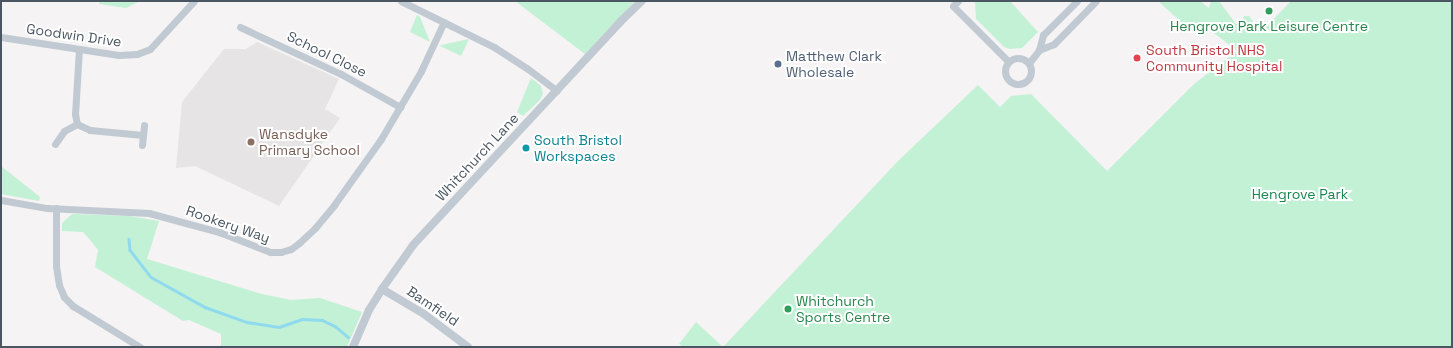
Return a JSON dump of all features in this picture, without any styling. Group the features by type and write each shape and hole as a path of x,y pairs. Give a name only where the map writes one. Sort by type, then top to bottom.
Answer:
{"street":[{"name":"Goodwin Drive","path":"1,37 119,55 143,52 150,49 164,36 194,1"},
{"path":"401,1 500,51 528,69 557,91"},
{"name":"Whitchurch Lane","path":"353,347 369,310 414,244 620,22 642,1"},
{"path":"1029,62 1039,50 1043,35 1077,1"},
{"path":"1039,50 1054,44 1096,1"},
{"path":"956,4 1008,61"},
{"name":"Rookery Way","path":"1,200 56,208 150,213 219,232 270,252 281,252 299,243 334,205 381,139 422,71 444,22"},
{"name":"School Close","path":"240,27 341,74 400,107"},
{"path":"77,124 76,114 79,49"},
{"path":"1018,57 1029,62 1032,70 1027,81 1016,84 1008,80 1005,70 1008,61 1018,57"},
{"path":"1002,86 1008,80"},
{"path":"77,124 90,130 143,135"},
{"path":"55,144 64,131 77,124"},
{"path":"142,145 144,125"},
{"path":"56,208 56,266 59,285 64,297 73,306 140,347"},
{"name":"Bamfield","path":"382,289 424,314 468,347"}],"shaded area":[{"name":"Wansdyke Primary School","path":"257,42 339,79 325,109 340,118 279,206 195,166 176,168 182,102 224,49 246,49"}],"green space":[{"path":"100,1 140,1 126,8 99,4"},
{"path":"515,1 635,1 585,54"},
{"path":"975,1 1010,1 1038,32 1022,48 1010,49 1004,47 976,19"},
{"name":"Hengrove Park","path":"1158,1 1200,1 1209,8 1211,1 1219,1 1236,24 1240,26 1244,16 1249,16 1261,32 1291,1 1452,1 1452,347 723,347 899,160 978,85 1000,107 1011,96 1031,94 1107,171 1194,84 1237,51 1200,22 1190,30"},
{"path":"417,15 420,17 430,42 410,32"},
{"path":"469,39 461,56 440,46 441,45"},
{"path":"531,78 541,86 543,94 540,100 523,116 517,112"},
{"path":"1,166 40,197 39,201 1,194"},
{"path":"72,214 129,216 159,221 147,259 262,294 291,300 320,298 362,312 347,347 221,347 221,334 189,320 183,321 95,267 98,250 83,232 62,231 62,223"},
{"path":"696,322 723,347 683,347 679,344"}],"waterway":[{"path":"129,239 130,250 151,277 205,307 247,322 279,327 302,319 322,320 335,326 348,337"}],"place":[{"name":"Hengrove Park Leisure Centre","path":"1269,11"},
{"name":"South Bristol NHS Community Hospital","path":"1137,58"},
{"name":"Matthew Clark Wholesale","path":"778,64"},
{"name":"Wansdyke Primary School","path":"251,142"},
{"name":"South Bristol Workspaces","path":"526,148"},
{"name":"Whitchurch Sports Centre","path":"788,309"}]}
